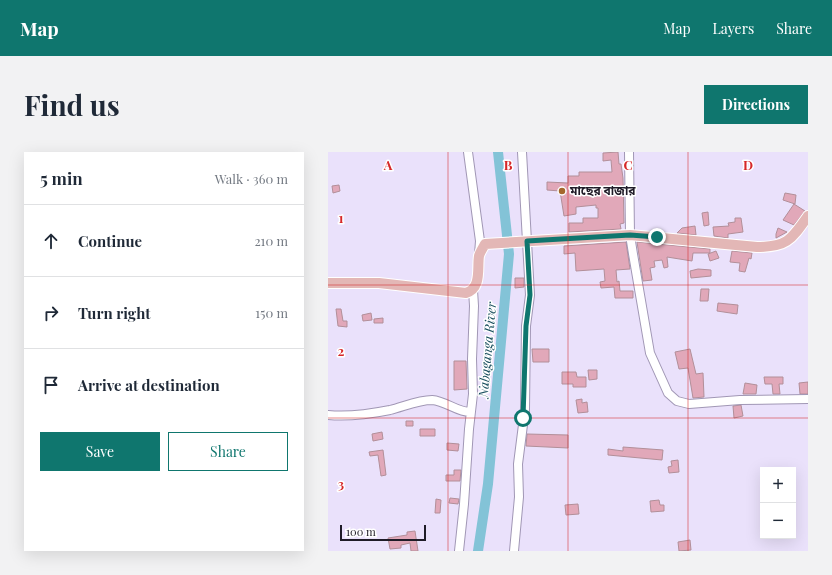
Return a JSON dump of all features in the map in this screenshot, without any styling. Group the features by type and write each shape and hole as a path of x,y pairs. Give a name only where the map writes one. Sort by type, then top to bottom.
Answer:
{"main road":[{"path":"328,283 379,283 466,293 473,290 477,279 479,256 485,244 494,242 630,235 757,247 775,247 786,243 808,216"}],"street":[{"path":"468,152 480,242 479,256"},
{"path":"514,551 519,497 518,464 525,409 526,326 530,295 523,241 522,152"},
{"path":"629,152 630,235 650,353 668,393 677,401 689,404 740,400 808,399"},
{"path":"459,551 464,504 470,412 474,394 472,359 474,306 473,290"},
{"path":"328,415 342,417 432,400 450,405 464,412 470,412"}],"building":[{"path":"618,152 619,164 621,164 623,178 624,223 620,224 621,229 569,232 569,223 583,223 583,218 598,218 598,208 596,208 596,205 576,207 576,214 564,216 560,191 547,190 547,182 568,183 568,176 579,176 579,172 612,172 611,160 603,161 603,153"},
{"path":"339,185 340,191 333,193 332,186"},
{"path":"785,193 796,195 795,204 783,200"},
{"path":"794,204 805,211 794,225 783,220"},
{"path":"708,212 709,225 704,226 702,213"},
{"path":"735,218 741,218 743,232 728,234 728,238 714,236 713,227 729,226 728,223 735,222"},
{"path":"695,226 696,235 677,233 682,228"},
{"path":"778,228 787,232 776,238 776,234"},
{"path":"626,242 630,269 616,270 617,282 619,281 620,291 633,291 633,298 615,298 614,287 601,288 600,282 605,281 604,269 576,271 575,253 564,254 564,246"},
{"path":"637,242 710,249 710,253 693,253 692,261 667,257 668,267 664,268 662,260 654,261 655,267 650,268 652,280 643,281"},
{"path":"716,251 719,258 710,261 708,254"},
{"path":"732,251 752,253 745,272 739,271 740,263 730,262"},
{"path":"698,269 711,270 711,276 691,278 690,271"},
{"path":"515,278 524,278 524,287 515,288"},
{"path":"701,289 709,289 708,301 700,301"},
{"path":"718,303 738,305 737,314 717,311"},
{"path":"336,309 341,309 343,321 347,321 347,327 338,326"},
{"path":"371,313 372,320 363,321 362,315"},
{"path":"383,318 383,323 374,323 374,319"},
{"path":"532,349 549,349 549,362 533,362"},
{"path":"690,349 696,374 703,373 704,397 693,398 688,368 679,369 675,352"},
{"path":"454,361 466,361 467,389 454,390"},
{"path":"588,370 597,370 597,379 589,380"},
{"path":"562,372 576,372 577,377 586,377 586,387 573,387 573,384 562,384"},
{"path":"764,377 783,377 783,384 779,384 780,394 773,394 772,384 765,384"},
{"path":"808,382 808,394 800,394 799,383"},
{"path":"745,383 757,385 756,394 743,394"},
{"path":"582,399 582,403 587,402 588,412 578,413 576,400"},
{"path":"741,405 743,416 734,418 733,406"},
{"path":"406,421 413,421 413,426 406,426"},
{"path":"420,429 435,429 435,436 420,436"},
{"path":"382,432 383,439 373,441 372,434"},
{"path":"527,434 568,435 568,448 526,446"},
{"path":"447,443 459,444 458,451 447,450"},
{"path":"623,447 663,450 662,460 608,455 608,449 623,451"},
{"path":"383,450 386,475 381,476 378,455 370,456 369,452"},
{"path":"678,460 679,472 669,473 668,467 672,466 671,461"},
{"path":"454,470 461,470 460,481 446,481 446,475 454,475"},
{"path":"450,498 459,499 458,504 449,503"},
{"path":"436,499 441,500 440,513 435,513"},
{"path":"659,500 660,505 664,505 664,511 651,512 650,501"},
{"path":"578,504 579,514 566,515 565,505"},
{"path":"415,531 418,551 411,551 410,543 401,545 401,548 390,549 388,538 407,535 407,532"},
{"path":"690,540 691,550 679,551 678,542"}],"waterway":[{"name":"Nabaganga River","path":"478,551 488,484 509,254 498,152"}],"place":[{"name":"মাছের বাজার","path":"562,191"}],"route":[{"path":"523,418 525,409 526,379 526,326 530,295 527,241 630,235 657,237"}]}
